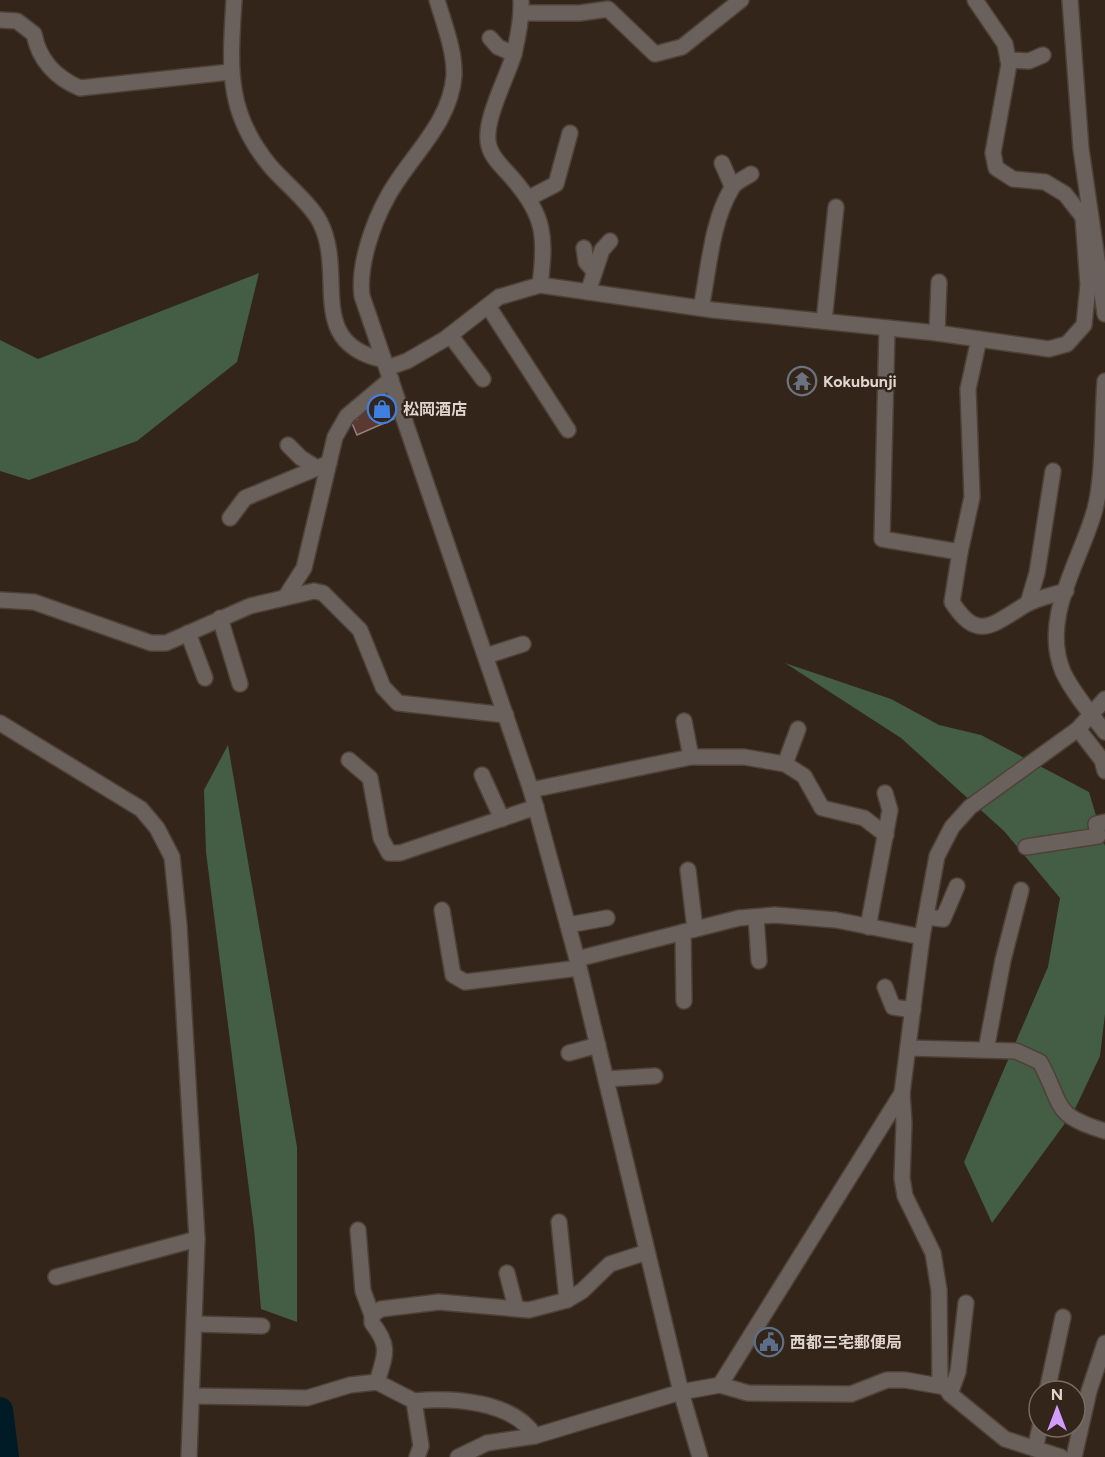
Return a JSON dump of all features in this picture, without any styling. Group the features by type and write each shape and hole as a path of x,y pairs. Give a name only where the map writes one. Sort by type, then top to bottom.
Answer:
{"street":[{"path":"234,0 230,72 240,119 258,152 319,220 330,246 330,305 341,336 355,352 387,369"},
{"path":"437,0 451,51 454,76 448,100 439,123 388,196 360,278 362,296 536,807 578,963 681,1392 700,1457"},
{"path":"540,285 544,252 540,224 529,198 494,157 488,145 488,128 514,54 522,6 580,12 609,4 655,54 682,47 741,0"},
{"path":"975,0 1005,44 1008,60 993,153 996,168 1013,179 1045,182 1093,216"},
{"path":"1070,0 1081,149 1093,216 1105,314"},
{"path":"0,20 17,21 34,34 38,52 63,81 80,88 230,72"},
{"path":"490,38 498,47 514,54"},
{"path":"1008,60 1029,61 1043,55"},
{"path":"529,198 556,184 570,133"},
{"path":"722,164 732,186"},
{"path":"701,308 715,233 732,186 751,174"},
{"path":"824,321 836,207"},
{"path":"286,596 304,568 323,465 347,416 387,369 407,361 450,335 499,297 540,285 701,308 937,333 1049,349 1067,344 1084,325 1093,216"},
{"path":"588,292 602,250 610,241"},
{"path":"584,248 586,262 594,271"},
{"path":"937,333 939,282"},
{"path":"488,306 568,430"},
{"path":"887,328 882,539 960,552"},
{"path":"450,335 483,379"},
{"path":"979,339 968,389 972,497 952,602 963,619 976,627 995,625 1028,603 1066,591"},
{"path":"1105,381 1095,509 1066,591 1056,627 1057,651 1064,673 1105,732"},
{"path":"288,445 301,458 323,465"},
{"path":"230,518 245,498 323,465"},
{"path":"1028,603 1037,573 1053,471"},
{"path":"0,600 34,602 151,643 166,643 250,606 314,591 323,593 360,630 383,687 398,703 506,715"},
{"path":"220,618 240,684"},
{"path":"188,633 205,678"},
{"path":"486,657 523,644"},
{"path":"1060,1457 1005,1439 948,1390 940,1380 939,1290 933,1253 905,1196 902,1178 904,1123 902,1093 922,938 937,856 952,827 970,807 1078,729 1105,699"},
{"path":"684,721 690,757"},
{"path":"0,723 141,809 157,828 172,857 179,926 197,1239 189,1457"},
{"path":"785,764 798,729"},
{"path":"1078,729 1102,760 1105,771"},
{"path":"531,790 690,757 744,757 785,764 804,776 822,808 864,818 886,835"},
{"path":"349,760 370,778 381,838 389,853 400,853 536,807"},
{"path":"482,775 502,819"},
{"path":"868,927 890,810 885,793"},
{"path":"1026,848 1098,836 1096,824 1105,822"},
{"path":"684,1001 689,930 688,870"},
{"path":"926,917 943,919 957,886"},
{"path":"986,1050 1002,960 1021,890"},
{"path":"442,910 453,975 465,982 578,963 689,930 739,918 836,920 922,938"},
{"path":"756,917 759,961"},
{"path":"568,925 607,918"},
{"path":"885,987 893,1007 913,1010"},
{"path":"569,1053 598,1045"},
{"path":"908,1048 1016,1052 1040,1062 1065,1114 1080,1124 1105,1131"},
{"path":"606,1079 655,1076"},
{"path":"720,1385 902,1093"},
{"path":"559,1222 567,1299"},
{"path":"358,1230 363,1291 372,1315 372,1323 384,1337 386,1351 377,1382"},
{"path":"56,1277 197,1239"},
{"path":"372,1315 381,1308 439,1302 529,1310 567,1299 582,1290 610,1264 647,1252"},
{"path":"507,1273 516,1308"},
{"path":"948,1390 958,1372 966,1303"},
{"path":"1050,1379 1063,1317"},
{"path":"194,1324 262,1326"},
{"path":"1074,1457 1089,1391 1105,1342"},
{"path":"458,1457 487,1443 535,1436 681,1392 720,1385 748,1393 851,1394 887,1380 905,1380 948,1390"},
{"path":"192,1396 307,1398 350,1385 377,1382 414,1401 440,1399 501,1409 527,1422 535,1436"},
{"path":"414,1401 421,1446 417,1457"},
{"path":"1035,1449 1037,1439"}],"green space":[{"path":"259,273 237,362 137,441 29,480 0,471 0,340 38,359"},
{"path":"785,663 891,699 939,725 981,735 1089,792 1105,846 1105,1014 1100,1056 1074,1111 992,1223 964,1162 1048,967 1060,898 1004,831 901,738"},
{"path":"228,745 297,1147 297,1322 261,1309 254,1229 206,852 204,790"}],"building":[{"path":"389,396 398,417 357,435 351,421 357,419 355,415 363,407"}],"waterway":[{"path":"0,1410 6,1457"}],"place":[{"name":"Kokubunji","path":"802,381"},
{"name":"松岡酒店","path":"382,409"},
{"name":"西都三宅郵便局","path":"769,1342"}]}
